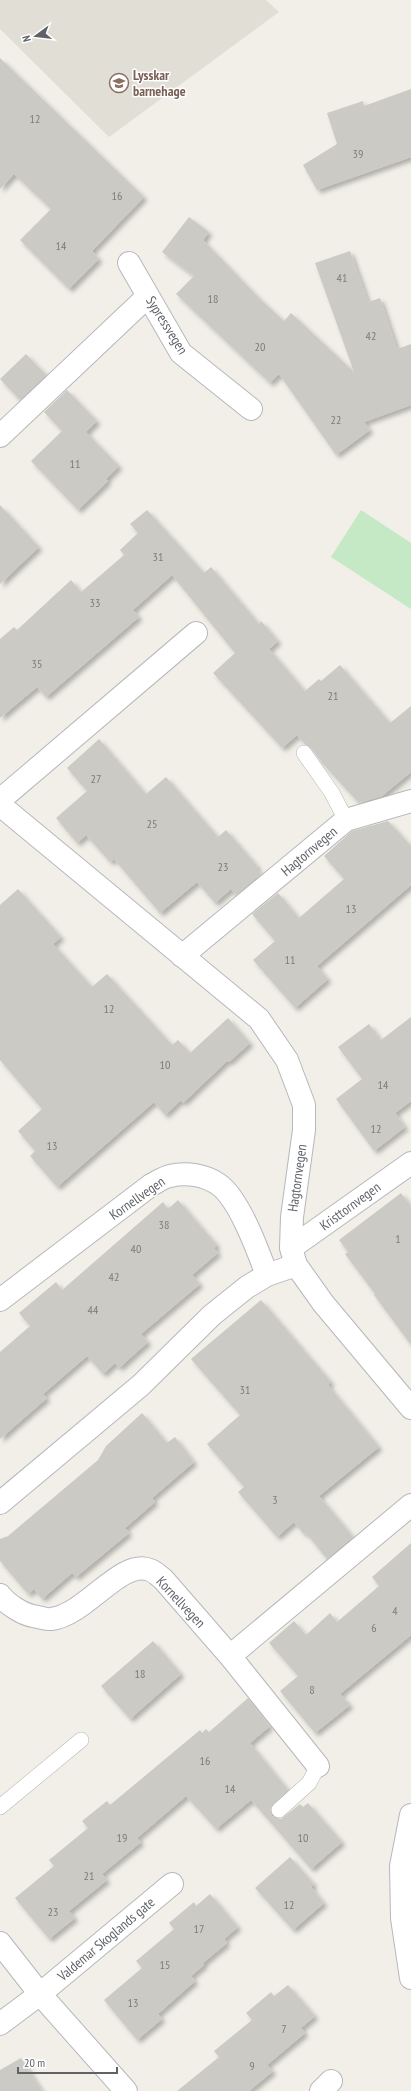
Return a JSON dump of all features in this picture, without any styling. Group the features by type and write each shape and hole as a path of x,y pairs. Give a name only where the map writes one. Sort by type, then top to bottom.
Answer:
{"street":[{"name":"Sypressvegen","path":"129,263 182,353 251,409"},
{"path":"0,436 129,312 148,296"},
{"path":"0,800 196,632"},
{"name":"Hagtornvegen","path":"182,956 346,820 411,801"},
{"name":"Hagtornvegen","path":"0,805 259,1019 287,1060 304,1105 304,1130 292,1217 294,1257"},
{"name":"Kristtornvegen","path":"294,1257 410,1164"},
{"name":"Kornellvegen","path":"0,1300 151,1185 169,1176 185,1174 202,1176 219,1184 234,1203 248,1226 267,1275"},
{"path":"0,1503 141,1385 212,1316 247,1288 294,1257 323,1303 411,1408"},
{"path":"230,1656 411,1505"},
{"name":"Kornellvegen","path":"0,1595 3,1600 27,1615 51,1620 73,1613 120,1576 133,1569 150,1570 163,1579 230,1656 318,1766"},
{"path":"411,1815 401,1866 402,1918 411,1978"},
{"name":"Valdemar Skoglands gate","path":"0,2024 40,1994 172,1884"},
{"path":"0,1943 40,1994 126,2091"}],"lane":[{"path":"304,752 332,793 346,820"},
{"path":"0,1807 81,1740"},
{"name":"Kornellvegen","path":"279,1810 309,1783 318,1766"}],"shaded area":[{"name":"Lysskar barnehage","path":"0,0 266,0 279,12 109,137 0,29"}],"green space":[{"path":"361,510 411,543 411,609 331,557"}],"building":[{"path":"0,58 144,197 92,251 99,259 69,289 20,240 51,209 14,174 0,189"},
{"path":"411,89 411,157 317,190 303,165 337,144 327,113 363,101 364,106"},
{"path":"189,217 209,232 203,240 260,299 284,321 291,313 354,372 315,263 350,251 368,302 380,298 397,349 411,344 411,405 364,422 370,430 336,455 279,374 270,383 176,294 194,276 162,252"},
{"path":"26,354 46,375 20,400 0,379"},
{"path":"67,390 97,421 86,432 119,466 106,479 108,481 78,510 31,461 62,431 44,412"},
{"path":"0,505 39,547 0,584"},
{"path":"147,510 204,573 211,567 259,624 261,621 278,641 269,649 305,691 319,679 321,681 340,665 390,723 411,706 411,772 382,796 359,803 322,763 311,748 297,735 282,748 213,673 235,653 172,575 133,610 139,617 46,697 37,687 0,718 0,639 14,627 17,630 71,580 81,592 124,555 120,550 138,533 130,524"},
{"path":"99,739 146,794 166,777 218,837 226,830 258,867 256,868 261,874 236,895 231,889 215,903 197,882 160,913 114,859 110,862 86,835 77,843 56,818 87,791 67,768"},
{"path":"388,821 411,846 411,885 317,966 328,979 295,1008 253,960 275,941 252,914 278,893 299,918 344,879 324,856 352,831"},
{"path":"18,889 61,937 53,944 92,987 107,974 172,1045 178,1040 190,1053 228,1018 250,1043 229,1062 227,1061 183,1103 181,1100 165,1115 154,1102 57,1187 30,1156 35,1151 18,1131 42,1109 0,1060 0,905"},
{"path":"411,1017 411,1101 395,1113 405,1127 374,1151 336,1099 362,1079 338,1047 369,1024 381,1040"},
{"path":"401,1193 411,1206 411,1345 345,1254 348,1252 339,1240"},
{"path":"178,1200 217,1245 214,1248 218,1253 192,1275 200,1284 141,1334 148,1342 119,1368 115,1363 103,1374 87,1356 43,1394 47,1398 0,1439 0,1352 30,1326 19,1313 56,1282 62,1290 163,1202 168,1209"},
{"path":"261,1300 331,1382 328,1385 379,1447 319,1496 353,1537 327,1559 306,1533 304,1534 294,1522 277,1537 238,1492 244,1487 207,1444 240,1415 191,1359"},
{"path":"142,1413 167,1443 175,1437 194,1462 152,1498 155,1502 125,1528 129,1533 76,1577 72,1573 42,1599 34,1589 28,1594 0,1561 0,1539 8,1536 98,1460 106,1446"},
{"path":"411,1543 411,1635 340,1694 350,1705 315,1733 280,1691 298,1676 269,1643 294,1621 306,1635 330,1613 337,1622 379,1586 372,1577"},
{"path":"153,1641 181,1674 130,1719 101,1686"},
{"path":"248,1698 270,1726 250,1743 288,1790 271,1807 272,1816 281,1819 300,1804 303,1807 308,1803 342,1842 311,1869 251,1800 216,1829 186,1796 137,1838 141,1842 102,1874 107,1880 69,1911 75,1918 49,1939 15,1898 54,1866 49,1860 88,1828 82,1821 107,1801 110,1805 200,1730 202,1733 206,1729 209,1732"},
{"path":"290,1857 314,1884 311,1887 324,1903 293,1930 255,1888"},
{"path":"210,1894 238,1927 224,1939 227,1943 203,1963 204,1965 191,1976 195,1981 158,2014 162,2019 137,2040 104,2000 142,1968 136,1961 174,1929 169,1923 194,1902 196,1906"},
{"path":"288,1985 315,2016 301,2028 305,2033 267,2065 273,2071 249,2091 177,2091 219,2057 214,2051 252,2020 246,2013 271,1992 274,1996"},
{"path":"21,2058 42,2091 0,2091 0,2070"}],"place":[{"name":"Lysskar barnehage","path":"119,83"}]}
